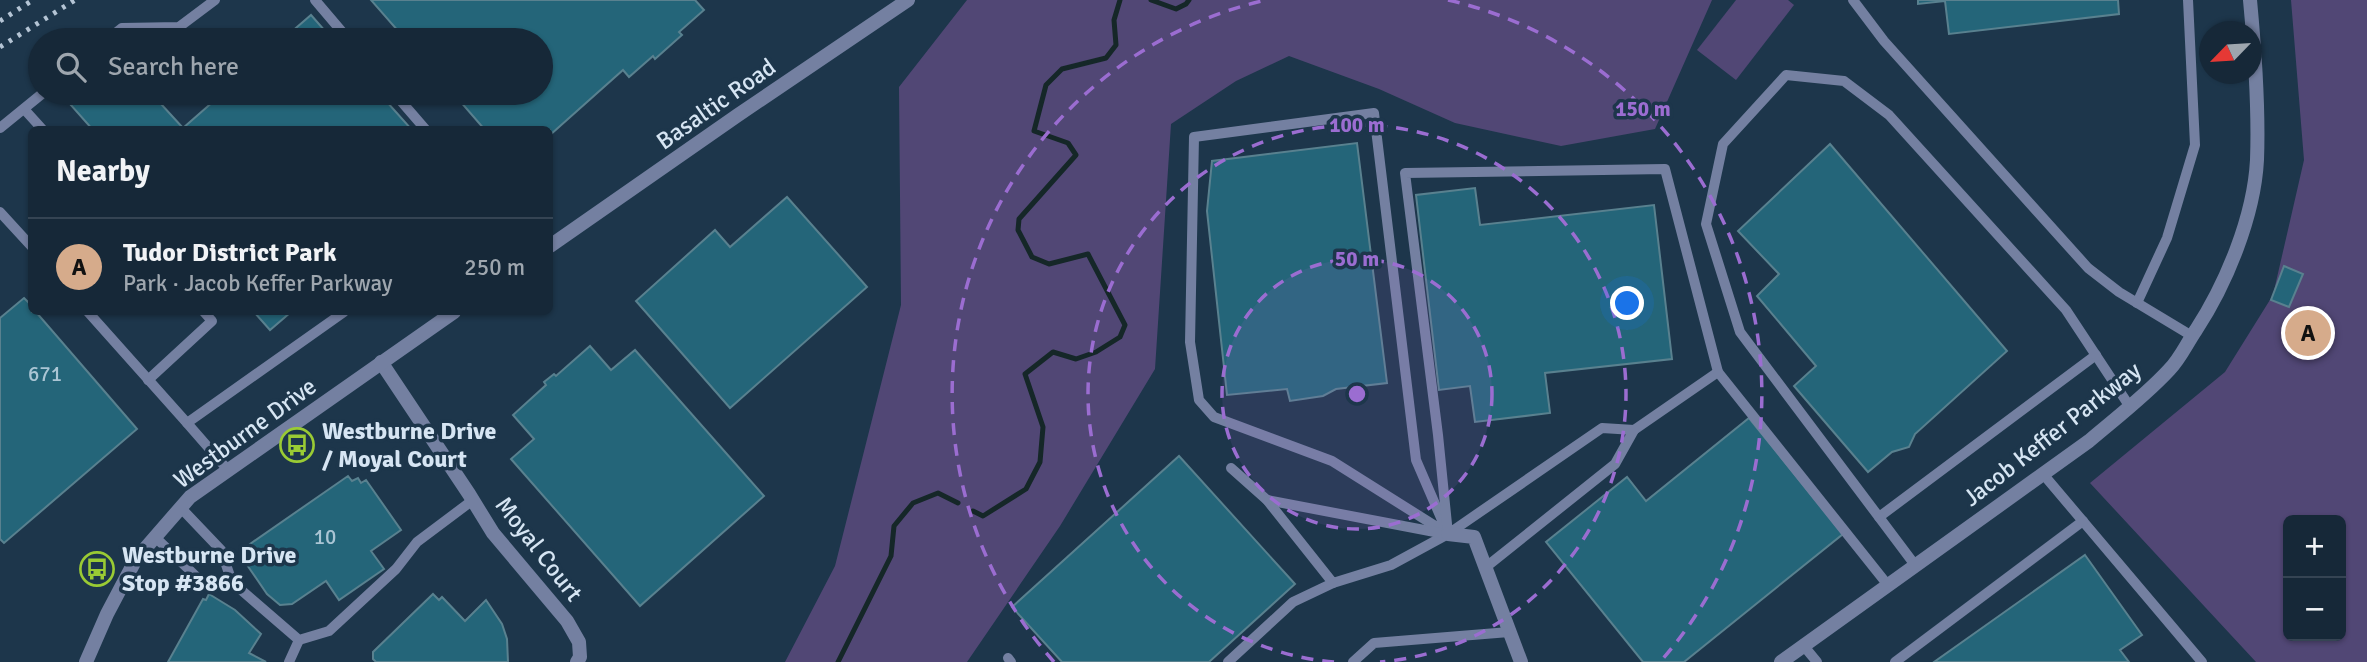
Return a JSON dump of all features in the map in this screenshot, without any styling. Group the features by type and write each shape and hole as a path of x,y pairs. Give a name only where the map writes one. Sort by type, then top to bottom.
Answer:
{"street":[{"name":"Basaltic Road","path":"553,244 908,0"},
{"name":"Jacob Keffer Parkway","path":"1781,662 2043,474 2130,407 2172,369 2212,306 2234,256 2251,198 2257,149 2256,68 2250,0"},
{"path":"381,362 450,315"},
{"name":"Westburne Drive","path":"86,662 136,559 190,497 381,362"},
{"name":"Moyal Court","path":"381,362 493,534 567,621 579,642 580,657 577,662"},
{"path":"1448,534 1474,537 1521,662"}],"lane":[{"path":"122,28 179,27 215,0"},
{"path":"315,0 339,28"},
{"path":"1853,0 1884,41 2088,268 2119,292 2192,336"},
{"path":"2137,303 2167,238 2195,145 2188,0"},
{"path":"1915,565 1740,332 1706,224 1723,144 1786,75 1844,81 1889,115 2066,310 2130,407"},
{"path":"0,128 28,105"},
{"path":"404,105 423,126"},
{"path":"24,108 40,126"},
{"path":"1374,113 1416,460 1448,534 1332,461 1214,417 1199,400 1191,342 1194,138 1374,113"},
{"path":"1448,534 1405,173 1665,169 1718,372 1887,584"},
{"path":"0,212 28,242"},
{"path":"91,315 228,470"},
{"path":"148,380 212,321 207,315"},
{"path":"187,424 340,315"},
{"path":"1879,517 2096,355"},
{"path":"1486,567 1615,464 1634,430 1718,372"},
{"path":"1227,662 1293,602 1333,583 1391,565 1448,534 1602,428 1634,430"},
{"path":"1231,468 1267,500 1333,583"},
{"path":"2043,474 2202,662"},
{"path":"299,639 329,631 396,569 417,542 473,500"},
{"path":"1267,500 1448,534"},
{"path":"181,508 221,550 232,582 299,639"},
{"path":"1895,662 2083,521"},
{"path":"155,537 203,583 232,582"},
{"path":"1353,662 1374,643 1509,632"},
{"path":"289,662 299,639"},
{"path":"1804,645 1817,662"}],"shaded area":[{"path":"967,0 1712,0 1655,129 1561,146 1455,123 1379,89 1289,56 1236,81 1171,124 1155,369 1060,526 967,662 785,662 835,566 901,305 899,87"},
{"path":"1736,0 1788,0 1794,5 1736,80 1697,50"},
{"path":"2291,0 2367,0 2367,662 2256,662 2090,483 2225,372 2273,295 2304,160"}],"building":[{"path":"371,0 695,0 704,10 679,32 682,35 655,59 653,56 629,77 623,70 553,132 553,126 482,126 463,105 553,105 553,28 396,28"},
{"path":"1918,0 2118,0 2119,14 1949,34 1945,1 1918,4"},
{"path":"311,15 322,28 296,28"},
{"path":"71,105 162,105 181,126 89,126"},
{"path":"209,105 390,105 408,126 185,126"},
{"path":"1357,143 1387,383 1336,389 1323,396 1290,401 1287,389 1227,395 1207,211 1212,161"},
{"path":"1830,144 2007,351 1915,434 1909,447 1892,452 1868,472 1794,386 1816,366 1757,296 1779,274 1738,231"},
{"path":"1475,188 1480,225 1654,205 1672,359 1545,373 1550,413 1475,422 1470,386 1439,390 1416,195"},
{"path":"787,197 867,287 730,408 636,301 715,230 730,247"},
{"path":"2284,266 2303,274 2289,307 2271,300"},
{"path":"24,298 28,302 28,315 39,315 137,429 4,543 0,539 0,318"},
{"path":"257,315 288,315 270,330"},
{"path":"590,346 611,370 635,350 764,496 640,606 511,459 534,439 513,415 546,385 544,382 554,374 556,376"},
{"path":"1749,418 1843,534 1684,662 1643,662 1546,542 1627,477 1646,501"},
{"path":"1179,456 1295,584 1209,662 1062,662 1012,607"},
{"path":"348,476 352,481 358,478 361,483 366,480 401,530 371,551 384,569 339,600 326,581 292,604 280,605 267,594 245,562 250,558 246,553 253,549 250,544"},
{"path":"2085,555 2142,635 2120,650 2129,662 1934,662"},
{"path":"209,594 235,610 261,634 249,653 266,662 168,662 203,599 206,600"},
{"path":"433,594 439,600 442,597 465,621 486,600 502,624 507,639 508,662 376,662 373,652"}],"waterway":[{"path":"973,511 983,516 1026,489 1040,462 1043,427 1025,374 1053,352 1076,359 1096,352 1120,337 1125,325 1088,254 1049,264 1032,257 1018,230 1019,219 1076,155 1068,143 1034,131 1046,85 1062,69 1106,58 1116,45 1114,20 1120,0"},
{"path":"1151,0 1176,9 1189,0"},
{"path":"838,662 891,556 894,526 913,503 938,493 958,503"}],"railway":[{"path":"0,21 33,0"},
{"path":"30,28 75,0"},
{"path":"0,47 28,29"}],"place":[{"name":"Tudor District Park","path":"2308,333"},
{"name":"Westburne Drive / Moyal Court","path":"297,445"},
{"name":"Westburne Drive Stop #3866","path":"97,569"}]}
